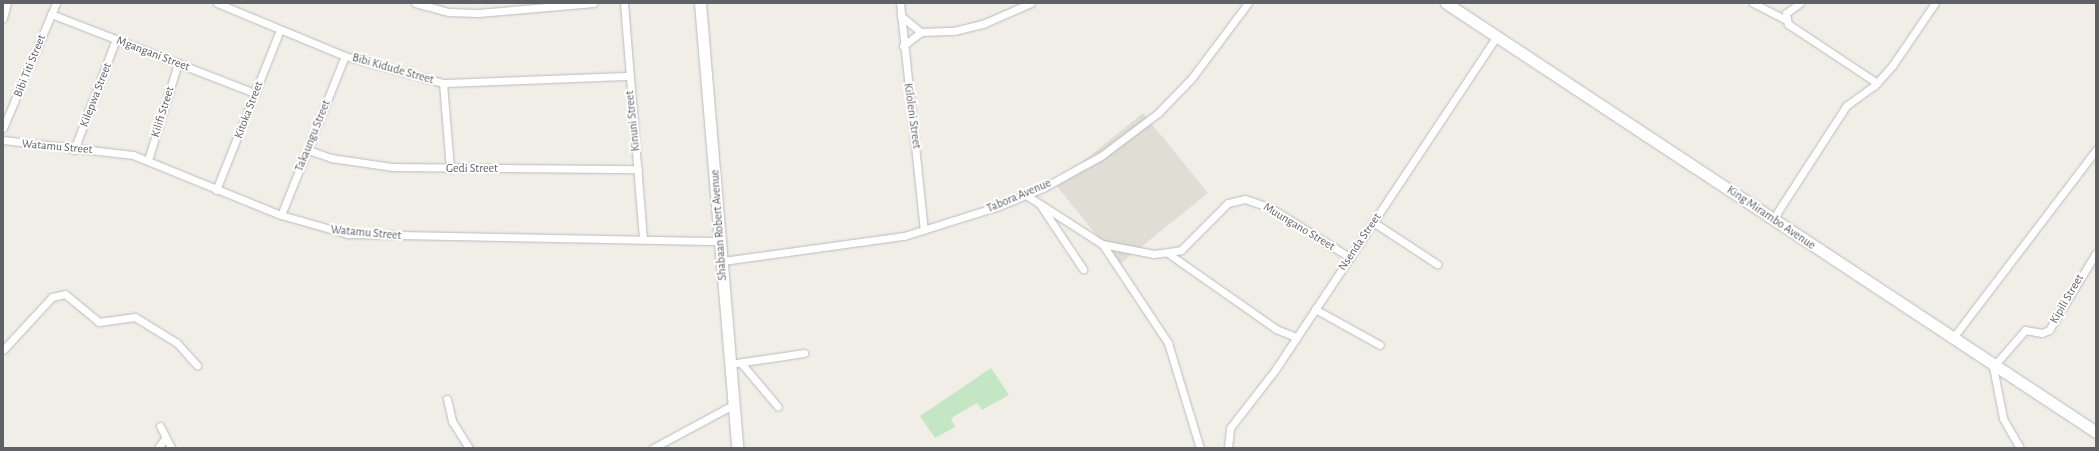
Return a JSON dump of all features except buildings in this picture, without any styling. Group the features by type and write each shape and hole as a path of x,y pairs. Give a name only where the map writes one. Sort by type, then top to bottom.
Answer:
{"main road":[{"name":"Shabaan Robert Avenue","path":"700,3 721,241 736,363 734,405 737,448"},
{"name":"King Mirambo Avenue","path":"1446,3 1952,340 2096,432"}],"street":[{"path":"3,18 6,3"},
{"name":"Bibi Titi Street","path":"3,128 56,3"},
{"name":"Bibi Kidude Street","path":"217,3 346,56 443,83 628,76"},
{"path":"415,3 464,13 526,6 594,3"},
{"name":"Kinuni Street","path":"624,3 628,76 638,169 643,238"},
{"name":"Kiloleni Street","path":"900,3 903,46 924,230"},
{"path":"903,46 921,32 954,31 978,25 1031,3"},
{"name":"Tabora Avenue","path":"723,261 862,244 924,230 1026,195 1101,156 1158,112 1191,79 1248,3"},
{"path":"1753,3 1785,19 1798,32 1877,83"},
{"path":"1785,19 1786,14 1800,3"},
{"path":"1772,219 1846,106 1877,83 1900,57 1935,3"},
{"name":"Mgangani Street","path":"52,14 255,93"},
{"path":"901,16 921,32"},
{"name":"Kitoka Street","path":"216,190 280,30"},
{"name":"Nsenda Street","path":"1228,448 1230,428 1250,405 1296,338 1497,36"},
{"name":"Kilepwa Street","path":"74,150 116,39"},
{"name":"Takaungu Street","path":"281,215 346,56"},
{"name":"Kilifi Street","path":"148,160 178,63"},
{"path":"443,83 450,169"},
{"name":"Watamu Street","path":"3,140 74,150 120,152 148,160 216,190 281,215 348,234 395,237 643,238 721,241"},
{"name":"Gedi Street","path":"308,150 358,162 450,169 638,169"},
{"path":"1952,340 2096,150"},
{"name":"Muungano Street","path":"1026,195 1102,244 1132,252 1169,254 1190,244 1228,203 1245,199 1271,208 1349,257"},
{"path":"1040,204 1083,269"},
{"path":"1373,222 1437,264"},
{"name":"Muungano Street","path":"1102,244 1168,343 1200,448"},
{"name":"Kipili Street","path":"1993,367 2025,330 2042,333 2049,330 2096,253"},
{"path":"1169,254 1276,329 1296,338"},
{"path":"3,350 52,297 65,294 99,322 135,317 176,343 197,365"},
{"path":"1315,309 1380,345"},
{"path":"736,363 804,354"},
{"path":"736,363 778,407"},
{"path":"1993,367 2003,418 2020,448"},
{"path":"447,399 452,421 468,448"},
{"path":"653,448 734,405"},
{"path":"160,426 171,448"},
{"path":"158,448 165,438"}],"shaded area":[{"path":"1143,113 1208,193 1120,264 1055,184"}],"green space":[{"path":"991,368 1009,395 982,410 977,403 951,418 955,427 935,438 920,416"}]}
